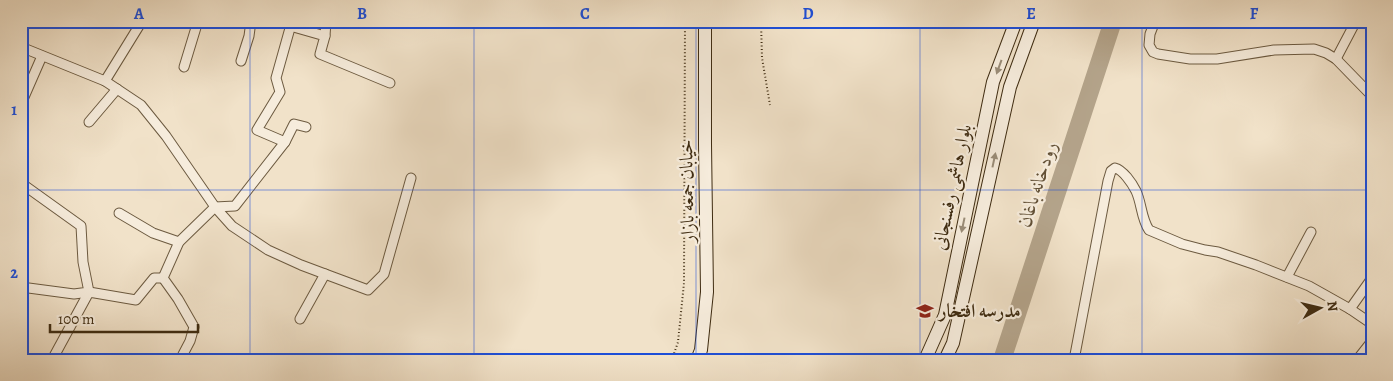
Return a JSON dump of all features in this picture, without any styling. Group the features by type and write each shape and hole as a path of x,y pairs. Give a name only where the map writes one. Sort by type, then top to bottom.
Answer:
{"main road":[{"name":"خیابان جمعه بازار","path":"697,360 701,350 707,292 705,21"},
{"name":"بلوار هاشمی رفسنجانی","path":"925,360 945,315 993,82 1016,21"},
{"name":"بلوار هاشمی رفسنجانی","path":"945,360 953,343 1010,87 1034,21"}],"street":[{"path":"105,81 142,21"},
{"path":"184,67 198,21"},
{"path":"242,61 251,21"},
{"path":"326,21 325,36 320,54 390,83"},
{"path":"1155,21 1150,34 1149,45 1153,52 1166,56 1190,59 1217,59 1274,50 1314,49 1326,52 1336,59 1372,96"},
{"path":"1336,59 1356,21"},
{"path":"285,142 257,130 280,92 276,78 291,24 325,36"},
{"path":"21,47 105,81 141,105 166,136 215,208 232,226 268,250 368,290 384,274 411,178"},
{"path":"21,104 42,56"},
{"path":"89,122 118,89"},
{"path":"163,278 179,242 215,208 235,206 285,142 294,124 306,127"},
{"path":"1074,360 1109,175 1113,169 1120,170 1136,192 1149,230 1182,244 1218,252 1309,286 1372,324"},
{"path":"21,183 81,226 89,292 52,360"},
{"path":"119,214 153,233 179,242"},
{"path":"1286,277 1310,232"},
{"path":"300,319 325,274"},
{"path":"21,287 74,294 89,292 136,300 154,278 163,278"},
{"path":"163,278 194,327 190,341 180,360"},
{"path":"1350,309 1372,278"},
{"path":"1357,360 1372,341"}],"path":[{"path":"672,360 678,342 684,283 686,21"},
{"path":"761,21 762,58 770,106"}],"waterway":[{"name":"رودخانه باغان","path":"1002,360 1113,21"}],"place":[{"name":"مدرسه افتخار","path":"925,311"}]}
